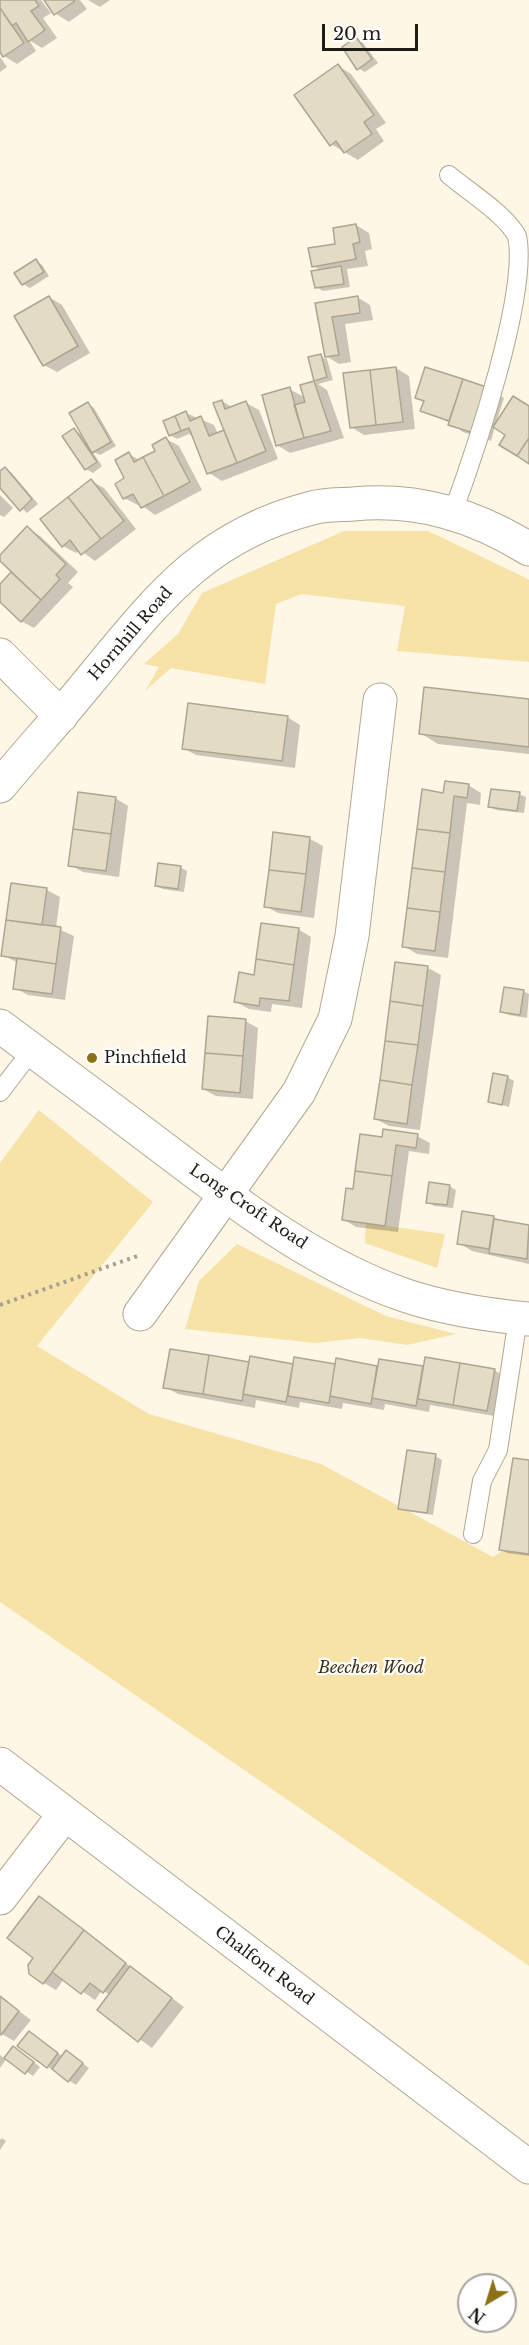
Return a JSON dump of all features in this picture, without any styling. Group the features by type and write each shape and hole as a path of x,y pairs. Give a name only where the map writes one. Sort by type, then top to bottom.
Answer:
{"street":[{"name":"Hornhill Road","path":"0,786 162,593 219,547 238,536 314,507 382,501 453,512 497,531 529,549"},
{"path":"0,655 61,716"},
{"path":"140,1314 299,1092 335,1019 352,936 380,700"},
{"name":"Long Croft Road","path":"0,1026 225,1194 292,1239 370,1281 434,1305 524,1319"},
{"name":"Chalfont Road","path":"0,1764 529,2167"},
{"path":"0,1898 64,1815"}],"lane":[{"path":"449,175 516,234 525,253 526,273 521,321 453,512"},
{"path":"0,1092 32,1050"},
{"path":"473,1534 482,1481 498,1450 524,1319"}],"path":[{"path":"0,1305 165,1246 186,1248"}],"green space":[{"path":"344,531 428,531 529,580 529,662 397,651 405,606 301,594 276,604 265,684 171,668 145,691 159,667 144,664 178,634 202,593"},
{"name":"Beechen Wood","path":"39,1110 153,1202 37,1346 149,1414 321,1464 493,1557 529,1534 529,1966 0,1602 0,1163"},
{"path":"366,1223 445,1234 437,1268 365,1243"},
{"path":"237,1244 386,1316 456,1334 407,1345 360,1338 315,1343 185,1329 199,1281"}],"building":[{"path":"0,0 35,0 39,6 31,11 45,30 28,42 16,23 12,26 0,8"},
{"path":"44,0 73,0 75,1 54,15"},
{"path":"0,8 24,43 3,57 0,52"},
{"path":"356,37 372,59 357,70 342,47"},
{"path":"338,64 374,115 364,122 372,134 344,153 336,141 330,146 294,95"},
{"path":"356,224 360,242 353,244 356,259 312,267 308,248 335,244 333,228"},
{"path":"36,259 44,272 22,285 14,273"},
{"path":"341,266 344,284 315,288 311,271"},
{"path":"49,296 78,346 43,366 14,316"},
{"path":"358,296 360,313 332,317 339,355 325,357 315,303"},
{"path":"321,354 327,377 314,381 308,357"},
{"path":"396,367 403,422 376,425 370,370"},
{"path":"425,367 463,379 449,421 420,411 424,401 415,398"},
{"path":"370,370 376,425 350,428 343,373"},
{"path":"463,379 492,389 477,434 448,425"},
{"path":"314,381 331,431 304,438 294,405 305,402 300,385"},
{"path":"290,387 304,438 276,446 262,395"},
{"path":"513,396 529,406 529,438 517,456 499,445 505,435 493,427"},
{"path":"222,400 225,409 246,401 266,451 237,463 213,403"},
{"path":"88,402 111,442 92,453 69,413"},
{"path":"186,411 190,421 201,416 209,436 224,430 237,463 207,474 189,428 181,431 175,416"},
{"path":"175,416 181,431 169,436 163,421"},
{"path":"74,428 97,462 85,470 62,436"},
{"path":"166,437 190,482 164,496 143,457 155,451 152,445"},
{"path":"529,438 529,464 517,456"},
{"path":"129,452 134,462 143,457 164,496 141,508 133,494 123,499 115,484 124,478 115,460"},
{"path":"5,467 32,499 20,511 0,488 0,471"},
{"path":"91,479 124,521 101,539 68,497"},
{"path":"68,497 101,539 81,555 70,540 62,547 40,519"},
{"path":"27,526 66,564 56,575 60,579 41,600 0,561 0,555"},
{"path":"11,572 41,600 21,622 0,602 0,584"},
{"path":"424,687 529,699 529,747 419,734"},
{"path":"188,703 288,716 282,761 182,749"},
{"path":"445,781 469,784 467,798 454,796 450,833 417,829 422,789 443,793"},
{"path":"491,789 520,792 517,811 488,807"},
{"path":"78,792 116,797 111,834 73,829"},
{"path":"73,829 111,834 106,871 68,866"},
{"path":"417,829 450,833 445,872 412,868"},
{"path":"273,832 310,837 306,874 269,870"},
{"path":"158,863 181,866 178,889 155,886"},
{"path":"412,868 445,872 440,912 407,908"},
{"path":"269,870 306,874 301,912 264,907"},
{"path":"11,883 47,888 42,925 6,920"},
{"path":"407,908 440,912 435,951 402,947"},
{"path":"6,920 61,927 56,964 1,956"},
{"path":"261,923 299,928 294,965 256,959"},
{"path":"17,958 56,964 52,994 13,989"},
{"path":"256,959 294,965 289,1001 260,998 259,1006 234,1002 239,972 254,975"},
{"path":"395,962 428,966 423,1006 390,1001"},
{"path":"504,987 524,990 520,1015 500,1012"},
{"path":"390,1001 423,1006 418,1045 385,1041"},
{"path":"208,1016 246,1019 243,1056 205,1053"},
{"path":"385,1041 418,1045 412,1085 380,1080"},
{"path":"205,1053 243,1056 240,1093 202,1089"},
{"path":"493,1073 508,1076 502,1105 488,1102"},
{"path":"380,1080 412,1085 407,1124 374,1119"},
{"path":"383,1129 418,1134 416,1148 396,1145 392,1176 355,1171 360,1134 382,1137"},
{"path":"355,1171 392,1176 385,1226 342,1220 346,1188 353,1189"},
{"path":"429,1182 450,1185 447,1205 426,1203"},
{"path":"462,1211 494,1216 489,1249 457,1244"},
{"path":"494,1219 529,1225 527,1259 489,1253"},
{"path":"170,1349 209,1355 203,1394 163,1388"},
{"path":"209,1355 249,1362 242,1401 203,1394"},
{"path":"250,1356 293,1364 286,1402 243,1394"},
{"path":"294,1357 335,1364 329,1403 288,1396"},
{"path":"425,1357 460,1363 453,1405 418,1399"},
{"path":"336,1358 377,1366 371,1404 330,1396"},
{"path":"379,1359 423,1366 416,1406 372,1398"},
{"path":"460,1363 495,1369 487,1411 453,1405"},
{"path":"407,1450 436,1454 427,1513 398,1509"},
{"path":"513,1458 529,1460 529,1554 499,1550"},
{"path":"39,1896 84,1930 43,1984 29,1974 28,1965 33,1958 7,1938"},
{"path":"84,1930 126,1963 103,1993 90,1983 81,1994 52,1972"},
{"path":"130,1966 172,1998 138,2042 97,2010"},
{"path":"0,1996 19,2011 1,2035 0,2034"},
{"path":"29,2031 58,2053 47,2068 17,2046"},
{"path":"13,2046 34,2062 25,2074 4,2058"},
{"path":"66,2050 83,2063 68,2082 52,2069"}],"place":[{"name":"Pinchfield","path":"92,1058"}]}
